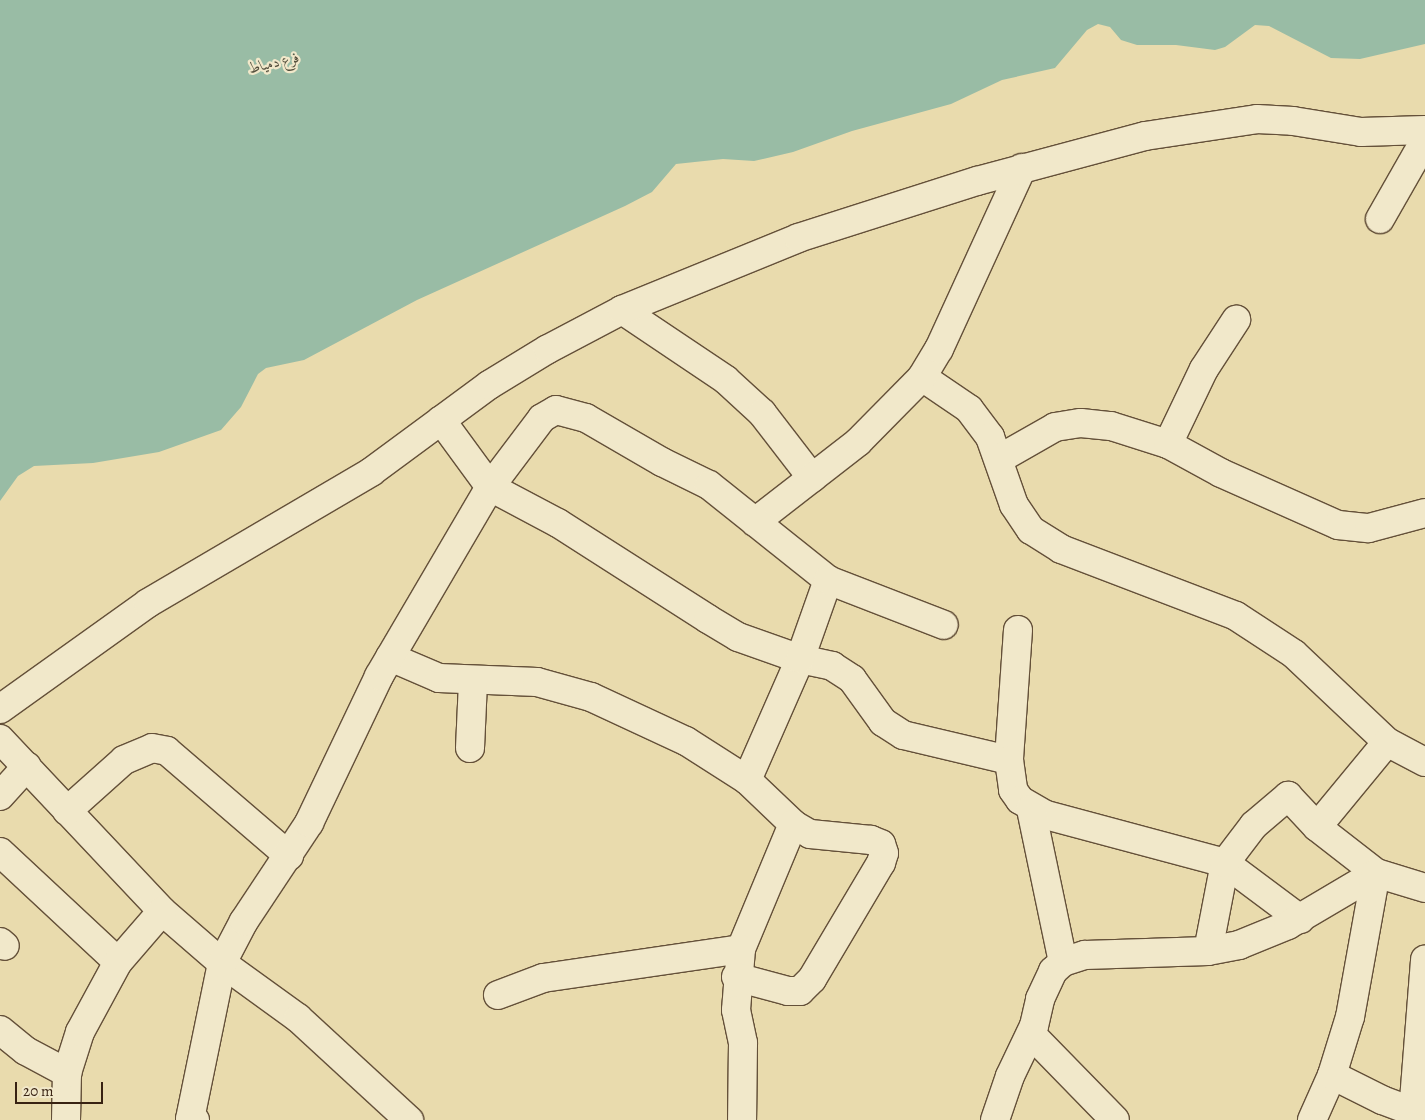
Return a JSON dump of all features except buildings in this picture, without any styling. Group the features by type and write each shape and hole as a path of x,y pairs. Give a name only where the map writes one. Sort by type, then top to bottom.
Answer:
{"street":[{"path":"0,709 148,603 370,472 441,420 548,349 622,310 798,238 1022,168 1145,136 1257,120 1293,121 1361,132 1425,130"},
{"path":"1380,219 1425,140"},
{"path":"755,522 858,442 922,377 939,349 1022,168"},
{"path":"622,310 726,380 762,413 812,478"},
{"path":"1168,444 1204,369 1236,320"},
{"path":"922,377 969,409 990,437 1014,505 1031,530 1061,549 1236,616 1294,654 1388,742 1425,762"},
{"path":"192,1120 222,963 244,921 289,856 390,657 490,486 542,418 556,410 572,412 709,485 828,580 944,625"},
{"path":"441,420 490,486 558,524 738,637 800,659 832,666 852,678 883,722 904,735 1008,760"},
{"path":"999,459 1055,427 1081,423 1111,426 1168,444 1221,472 1338,526 1370,528 1425,513"},
{"path":"747,780 800,659 828,580"},
{"path":"1018,630 1008,760 1013,790 1031,809 1225,863 1300,919"},
{"path":"390,657 439,678 473,682 537,682 591,697 686,741 747,780 793,824 810,834 870,840 881,844 884,853 881,863 812,980 800,991 788,991 736,977"},
{"path":"470,748 473,682"},
{"path":"0,739 162,911 222,963 298,1018 409,1120"},
{"path":"1317,827 1388,742"},
{"path":"68,811 124,760 152,748 167,751 289,856"},
{"path":"0,796 27,766"},
{"path":"1208,951 1225,863 1254,826 1288,796 1317,827 1376,873 1425,888"},
{"path":"1031,809 1063,962"},
{"path":"742,1120 743,1043 736,1010 736,977 741,948 793,824"},
{"path":"0,852 118,962"},
{"path":"995,1120 1010,1076 1031,1034 1040,999 1053,971 1063,962 1084,955 1208,951 1239,945 1300,919 1376,873"},
{"path":"1312,1120 1332,1075 1350,1017 1376,873"},
{"path":"66,1120 67,1073 88,1015 118,962 162,911"},
{"path":"498,995 543,978 741,948"},
{"path":"1332,1075 1419,1115 1425,959"},
{"path":"0,1030 26,1051 67,1073"},
{"path":"1031,1034 1115,1120"}],"water":[{"name":"فرع دمياط","path":"0,0 1425,0 1425,44 1360,59 1331,58 1269,26 1255,25 1225,47 1215,50 1176,45 1137,45 1121,40 1110,27 1098,24 1087,30 1055,68 1002,80 951,104 852,131 793,152 754,161 723,159 676,164 652,192 625,206 417,300 304,360 266,368 258,374 241,407 221,430 159,452 93,463 34,466 18,476 0,501"}]}
